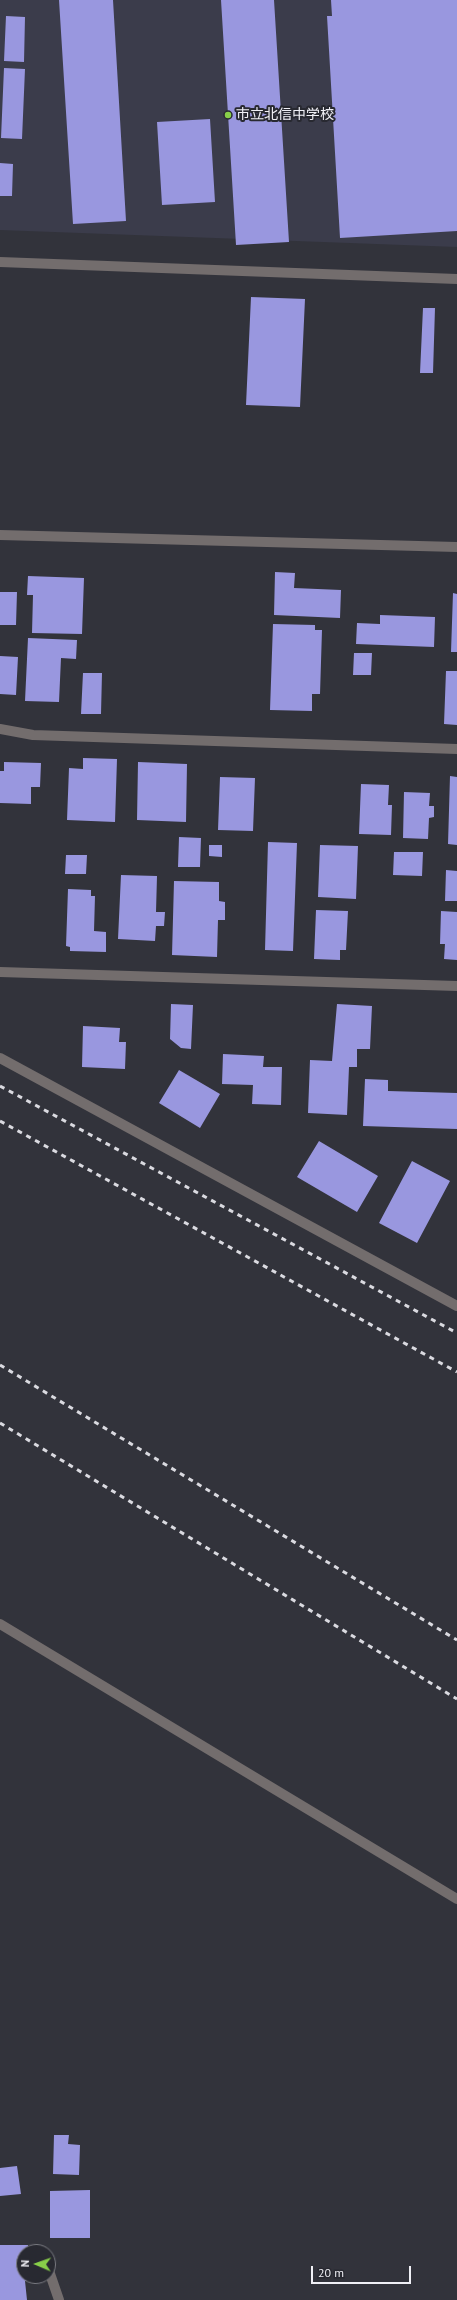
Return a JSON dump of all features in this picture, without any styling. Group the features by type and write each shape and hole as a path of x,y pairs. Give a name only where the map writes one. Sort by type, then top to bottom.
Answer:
{"street":[{"path":"0,262 457,280"},
{"path":"0,535 457,547"},
{"path":"0,729 33,735 457,749"},
{"path":"0,972 457,986"},
{"path":"0,1058 457,1306"},
{"path":"0,1624 457,1900"},
{"path":"54,2284 59,2300"}],"shaded area":[{"name":"市立北信中学校","path":"0,0 457,0 457,247 0,230"}],"building":[{"path":"59,0 113,0 126,221 73,224"},
{"path":"221,0 274,0 289,242 236,245"},
{"path":"331,0 457,0 457,231 340,238 327,16 332,16"},
{"path":"6,16 25,17 24,62 4,61"},
{"path":"4,68 25,69 22,139 1,138"},
{"path":"210,119 215,202 162,205 157,122"},
{"path":"0,163 13,164 12,196 0,196"},
{"path":"251,297 305,299 300,407 246,405"},
{"path":"423,308 435,308 433,373 420,373"},
{"path":"275,572 295,573 294,588 341,590 340,618 274,615"},
{"path":"28,576 84,578 82,634 32,633 33,595 27,595"},
{"path":"0,592 17,592 16,625 0,625"},
{"path":"453,593 457,594 457,652 451,652"},
{"path":"380,615 435,617 434,647 356,644 357,623 380,624"},
{"path":"273,624 315,625 315,630 322,630 320,694 312,694 312,711 270,710"},
{"path":"28,638 77,640 76,659 61,658 59,702 25,701"},
{"path":"354,653 372,653 371,675 353,675"},
{"path":"0,656 18,657 16,695 0,694"},
{"path":"446,671 457,671 457,725 444,724"},
{"path":"83,673 102,673 101,714 81,714"},
{"path":"83,758 117,759 115,822 67,820 69,768 83,769"},
{"path":"4,762 41,763 40,787 31,787 31,804 0,803 0,771 4,771"},
{"path":"138,762 187,764 186,822 137,820"},
{"path":"450,776 457,777 457,845 448,844"},
{"path":"220,777 255,778 253,831 218,830"},
{"path":"361,784 389,785 388,805 392,805 391,835 359,834"},
{"path":"404,792 430,793 429,806 434,806 434,817 429,818 428,839 403,838"},
{"path":"179,837 201,838 200,867 178,867"},
{"path":"268,842 297,843 293,951 265,950"},
{"path":"209,845 222,845 222,857 209,856"},
{"path":"320,845 358,846 356,899 318,897"},
{"path":"394,852 423,852 422,876 393,875"},
{"path":"66,855 87,855 86,874 65,874"},
{"path":"446,870 457,871 457,901 445,901"},
{"path":"121,875 157,876 156,912 165,912 164,926 156,926 155,941 118,939"},
{"path":"174,881 219,882 219,901 225,902 225,920 218,920 217,957 172,955"},
{"path":"68,889 91,890 91,896 95,896 94,931 106,932 106,952 70,951 70,947 66,946"},
{"path":"316,910 348,911 346,950 340,950 340,960 314,959"},
{"path":"441,911 457,912 457,960 444,959 445,944 440,944"},
{"path":"171,1004 193,1005 191,1049 181,1048 170,1039"},
{"path":"337,1004 372,1006 370,1049 357,1049 357,1067 349,1067 347,1115 308,1113 310,1060 332,1061"},
{"path":"83,1026 120,1028 119,1042 126,1042 125,1069 82,1067"},
{"path":"223,1054 264,1056 263,1067 282,1067 281,1105 252,1104 253,1085 222,1084"},
{"path":"179,1070 220,1094 200,1128 159,1103"},
{"path":"365,1079 388,1080 388,1091 457,1093 457,1129 363,1126"},
{"path":"319,1141 378,1176 357,1212 297,1177"},
{"path":"412,1161 450,1181 417,1243 379,1223"},
{"path":"54,2135 69,2135 68,2144 80,2145 79,2175 53,2174"},
{"path":"17,2166 21,2194 0,2196 0,2168"},
{"path":"90,2190 90,2238 50,2238 50,2191"},
{"path":"0,2245 16,2245 16,2284 25,2284 27,2300 0,2300"}],"railway":[{"path":"0,1086 457,1333"},
{"path":"0,1121 457,1372"},
{"path":"0,1365 457,1640"},
{"path":"0,1423 457,1699"}],"place":[{"name":"市立北信中学校","path":"228,115"}]}
